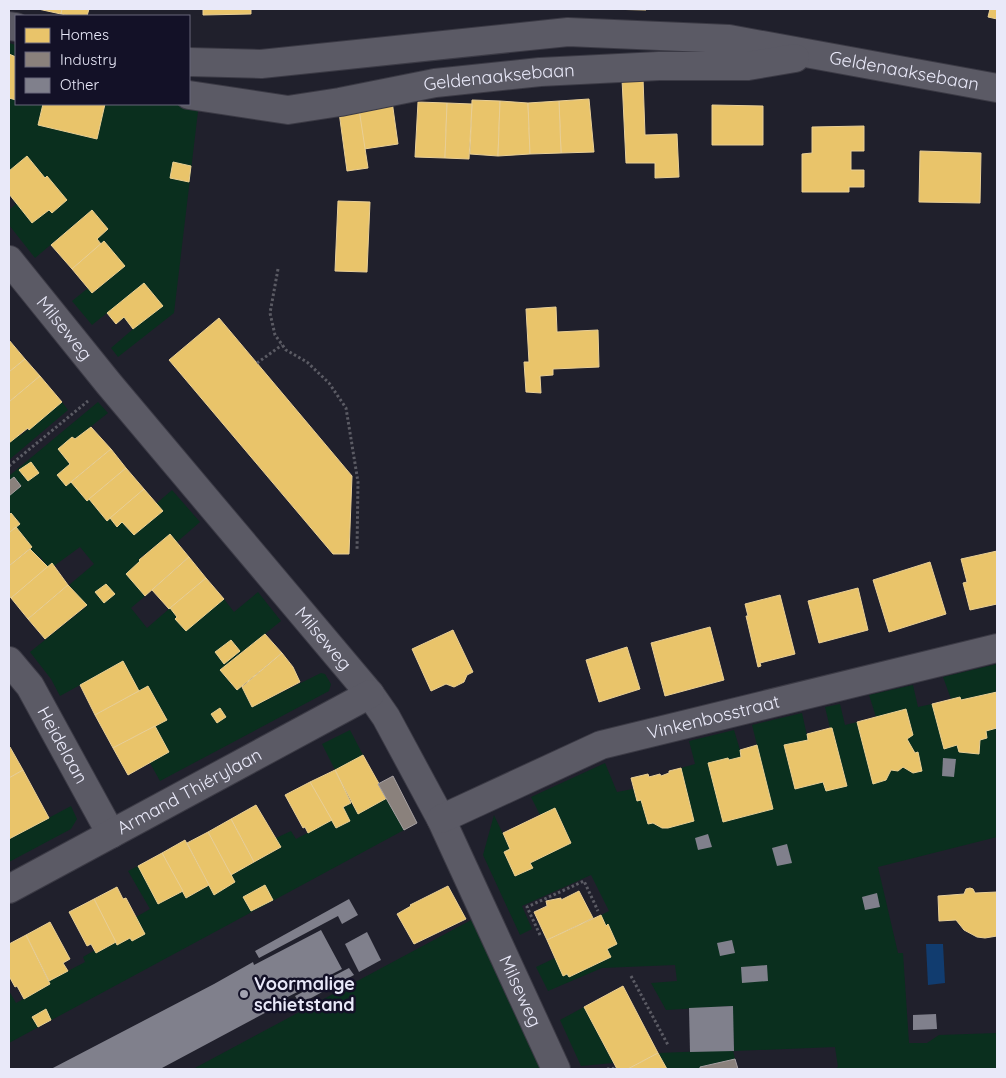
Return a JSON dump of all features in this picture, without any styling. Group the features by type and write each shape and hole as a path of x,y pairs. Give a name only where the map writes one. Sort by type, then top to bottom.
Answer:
{"street":[{"name":"Geldenaaksebaan","path":"190,62 261,64 568,32 729,39 997,88"},
{"name":"Geldenaaksebaan","path":"190,95 288,110 340,102 435,83 540,72 659,66 748,66 811,55"},
{"name":"Milseweg","path":"9,260 110,384 370,694 386,718 441,819 556,1069"},
{"name":"Vinkenbosstraat","path":"441,819 601,745 997,648"},
{"name":"Heidelaan","path":"9,661 30,686 111,834"},
{"name":"Armand Thiérylaan","path":"9,889 370,694"}],"path":[{"path":"278,269 270,314 274,335 286,350 308,362 330,383 346,408 358,482 357,551"},
{"path":"257,363 282,345"},
{"path":"9,466 110,384"},
{"path":"540,935 527,907 584,881 598,911"},
{"path":"631,976 668,1045"},
{"path":"607,1069 616,1068"}],"green space":[{"path":"9,43 15,45 15,105 190,105 190,103 199,103 174,313 118,357 111,348 133,329 124,318 116,324 107,313 92,325 72,301 88,288 93,293 124,266 97,239 108,229 92,210 35,258 9,225 9,210 16,204 9,194"},
{"path":"62,402 68,410 9,460 9,443"},
{"path":"98,402 108,413 75,439 72,437 58,449 70,464 57,475 66,485 71,482 87,500 89,499 107,521 110,518 117,526 122,522 134,535 163,511 157,503 172,490 200,522 177,542 170,534 139,559 140,561 126,574 145,596 131,608 147,628 170,608 177,617 224,599 234,612 258,592 281,621 220,670 237,690 242,687 252,707 321,673 325,674 331,684 329,691 160,781 150,763 169,752 155,726 167,719 148,686 139,691 122,662 60,696 51,679 30,652 87,606 69,585 94,564 80,547 54,566 48,567 40,557 38,558 16,527 20,523 11,514 9,515 9,476"},
{"path":"997,664 997,692 961,700 960,697 951,699 943,677"},
{"path":"913,685 918,707 932,704 944,748 957,745 959,752 979,754 980,740 987,738 986,731 997,728 997,837 878,867 898,953 903,953 909,1043 927,1043 939,1035 997,1033 997,1069 834,1069 838,1067 835,1047 734,1051 732,1006 666,1010 651,983 677,981 675,965 602,968 548,991 536,967 555,958 563,975 567,974 569,977 611,957 607,949 617,944 601,915 609,911 591,875 522,906 532,929 520,935 483,855 494,815 510,849 504,852 515,876 532,868 530,863 571,842 555,809 540,815 531,797 605,763 617,792 633,789 637,801 641,800 648,824 653,823 662,828 694,821 681,768 695,764 689,741 734,730 740,750 757,745 752,725 802,713 808,740 784,746 795,789 823,782 847,785 825,707 840,704 845,725 857,722 873,783 885,780 891,770 898,771 903,767 913,773 922,771 918,752 915,753 907,739 913,734 906,709 876,717 869,695"},
{"path":"350,730 363,755 335,770 322,744"},
{"path":"387,798 404,830 9,1043 9,991 16,1003 50,984 49,981 85,962 83,957 95,950 97,953 116,942 117,945 130,938 132,941 145,934 136,917 150,909 128,871 138,866 158,904 183,891 187,898 209,885 214,894 235,882 231,875 280,848 276,838 291,831 296,839 332,820 336,828 350,821 343,807 351,803 358,814"},
{"path":"71,806 77,819 71,829 9,862 9,839"},
{"path":"473,919 552,1069 193,1069"},
{"path":"584,1007 613,1063 581,1066 560,1020"},
{"path":"733,1050 735,1059 700,1067 700,1069 667,1069 658,1053"}],"water":[{"path":"926,944 943,944 945,983 928,985"}],"building: Homes":[{"path":"38,9 62,9 61,14"},
{"path":"62,9 89,9 87,15 61,14"},
{"path":"203,9 251,9 251,14 203,15"},
{"path":"605,9 646,9 646,10"},
{"path":"990,9 997,9 997,19 988,17"},
{"path":"9,54 15,57 15,100 9,98"},
{"path":"643,78 645,135 677,134 679,177 655,178 655,163 626,163 622,79"},
{"path":"589,99 594,152 561,153 559,101"},
{"path":"472,100 500,101 498,156 470,154"},
{"path":"392,101 398,144 364,149 358,106"},
{"path":"500,101 528,103 530,154 498,156"},
{"path":"559,101 561,153 530,154 528,103"},
{"path":"418,102 447,103 445,158 415,157"},
{"path":"447,103 472,104 469,159 445,158"},
{"path":"43,105 105,105 97,139 38,125"},
{"path":"712,105 763,106 763,145 712,145"},
{"path":"359,109 368,168 347,171 339,112"},
{"path":"864,126 864,151 851,151 851,170 864,170 864,187 849,187 849,192 802,192 802,154 812,153 812,127"},
{"path":"920,151 981,153 980,203 919,202"},
{"path":"27,156 67,200 52,213 49,210 32,223 9,194 9,171"},
{"path":"173,162 191,166 189,182 170,178"},
{"path":"338,201 370,202 367,272 335,271"},
{"path":"92,210 108,229 97,239 101,244 72,269 51,245"},
{"path":"104,241 125,266 92,293 72,269"},
{"path":"144,283 163,306 133,329 124,317 116,324 107,313"},
{"path":"556,307 557,332 598,330 599,367 553,369 553,375 540,376 541,393 526,392 524,362 529,362 526,309"},
{"path":"219,318 352,476 349,554 333,554 169,360"},
{"path":"9,340 25,359 9,372"},
{"path":"25,359 40,376 9,402 9,372"},
{"path":"40,376 62,402 29,430 28,428 9,443 9,402"},
{"path":"91,427 111,449 66,486 57,475 70,464 58,449 72,437 75,439"},
{"path":"111,449 126,468 87,501 71,482"},
{"path":"31,462 39,473 28,481 19,470"},
{"path":"126,468 144,489 107,521 89,499"},
{"path":"144,489 163,511 134,535 122,522 117,527 110,518"},
{"path":"11,513 20,524 9,533 9,515"},
{"path":"16,527 32,547 9,566 9,533"},
{"path":"170,534 189,557 145,596 126,574 139,560"},
{"path":"30,549 48,567 11,598 9,595 9,566"},
{"path":"997,551 997,604 970,610 963,583 967,582 961,559"},
{"path":"189,557 206,578 169,609 152,590"},
{"path":"930,562 946,614 889,632 873,580"},
{"path":"52,563 68,585 28,619 11,598"},
{"path":"206,578 224,599 186,631 175,619 177,617 170,608"},
{"path":"106,584 115,594 104,603 95,592"},
{"path":"68,585 87,605 45,639 28,619"},
{"path":"858,588 868,630 819,643 808,601"},
{"path":"780,595 795,654 760,663 761,666 758,667 745,604"},
{"path":"710,627 724,680 665,696 651,643"},
{"path":"453,630 473,672 467,675 464,682 454,687 446,684 431,691 412,649"},
{"path":"265,634 282,653 237,690 220,670"},
{"path":"231,640 240,651 224,664 215,652"},
{"path":"627,647 640,689 599,702 586,660"},
{"path":"282,653 293,667 300,682 252,707 242,687"},
{"path":"123,661 139,691 95,715 80,685"},
{"path":"148,686 167,720 113,748 95,715"},
{"path":"997,692 997,728 986,731 987,738 980,740 979,754 959,752 957,745 944,749 932,704 960,697 961,700"},
{"path":"220,708 226,717 217,723 211,714"},
{"path":"906,709 913,735 907,739 915,753 918,752 922,771 913,773 903,767 898,771 891,770 886,780 873,784 857,722"},
{"path":"155,726 169,752 128,775 113,748"},
{"path":"832,728 847,786 826,791 823,782 795,789 784,745 808,740 807,734"},
{"path":"757,745 773,809 723,822 708,763 741,757 740,750"},
{"path":"9,748 23,770 9,778"},
{"path":"363,755 387,798 358,814 335,770"},
{"path":"681,768 694,821 668,828 662,828 653,823 648,824 641,800 637,801 631,778 648,774 649,777 660,774 661,776 669,773 669,771"},
{"path":"23,770 49,818 9,839 9,778"},
{"path":"335,770 351,803 343,807 350,821 336,828 310,782"},
{"path":"310,782 332,820 308,833 305,827 303,828 285,795"},
{"path":"256,805 281,847 254,862 231,819"},
{"path":"555,808 571,843 530,863 533,868 515,876 504,852 510,849 503,833"},
{"path":"231,819 254,862 231,875 208,832"},
{"path":"208,832 235,882 214,895 187,843"},
{"path":"185,840 209,885 186,898 162,853"},
{"path":"162,853 183,891 158,904 138,866"},
{"path":"265,885 273,900 251,911 243,897"},
{"path":"448,886 466,919 414,944 397,914 410,905"},
{"path":"117,887 123,899 126,898 145,934 132,941 130,938 117,945 94,899"},
{"path":"970,888 975,893 997,892 997,936 977,937 964,930 956,920 939,921 938,896 964,894 966,889"},
{"path":"579,891 593,918 547,940 534,912 547,906 546,901 561,898 561,900"},
{"path":"94,899 116,942 96,953 91,944 87,946 69,912"},
{"path":"601,915 606,926 608,924 617,944 607,949 611,957 569,977 567,974 563,976 547,940"},
{"path":"50,922 70,959 63,963 68,971 49,981 26,935"},
{"path":"26,935 50,984 24,999 9,976 9,944"},
{"path":"623,986 658,1053 628,1069 617,1069 584,1007"},
{"path":"46,1009 51,1020 38,1027 32,1017"},
{"path":"658,1053 667,1069 628,1069"}],"building: Industry":[{"path":"14,477 21,486 9,496 9,481"},
{"path":"393,776 417,823 404,830 378,784"},
{"path":"735,1059 738,1069 700,1069 700,1067"}],"building: Other":[{"path":"943,758 956,759 954,777 942,776"},
{"path":"708,834 712,847 698,850 695,838"},
{"path":"787,844 792,863 777,866 772,848"},
{"path":"877,893 880,907 865,910 862,897"},
{"path":"349,899 358,915 342,924 338,916 259,958 255,951"},
{"name":"Voormalige schietstand","path":"321,930 342,969 274,1004 276,1007 162,1069 51,1069 253,962 254,965"},
{"path":"367,932 381,960 359,972 345,944"},
{"path":"732,940 735,953 720,956 717,943"},
{"path":"767,965 768,981 742,983 741,967"},
{"path":"349,968 354,975 300,1004 295,996"},
{"path":"733,1006 734,1051 690,1052 689,1008"},
{"path":"936,1014 937,1029 913,1030 913,1015"}],"place":[{"name":"Voormalige schietstand","path":"244,994"}]}
